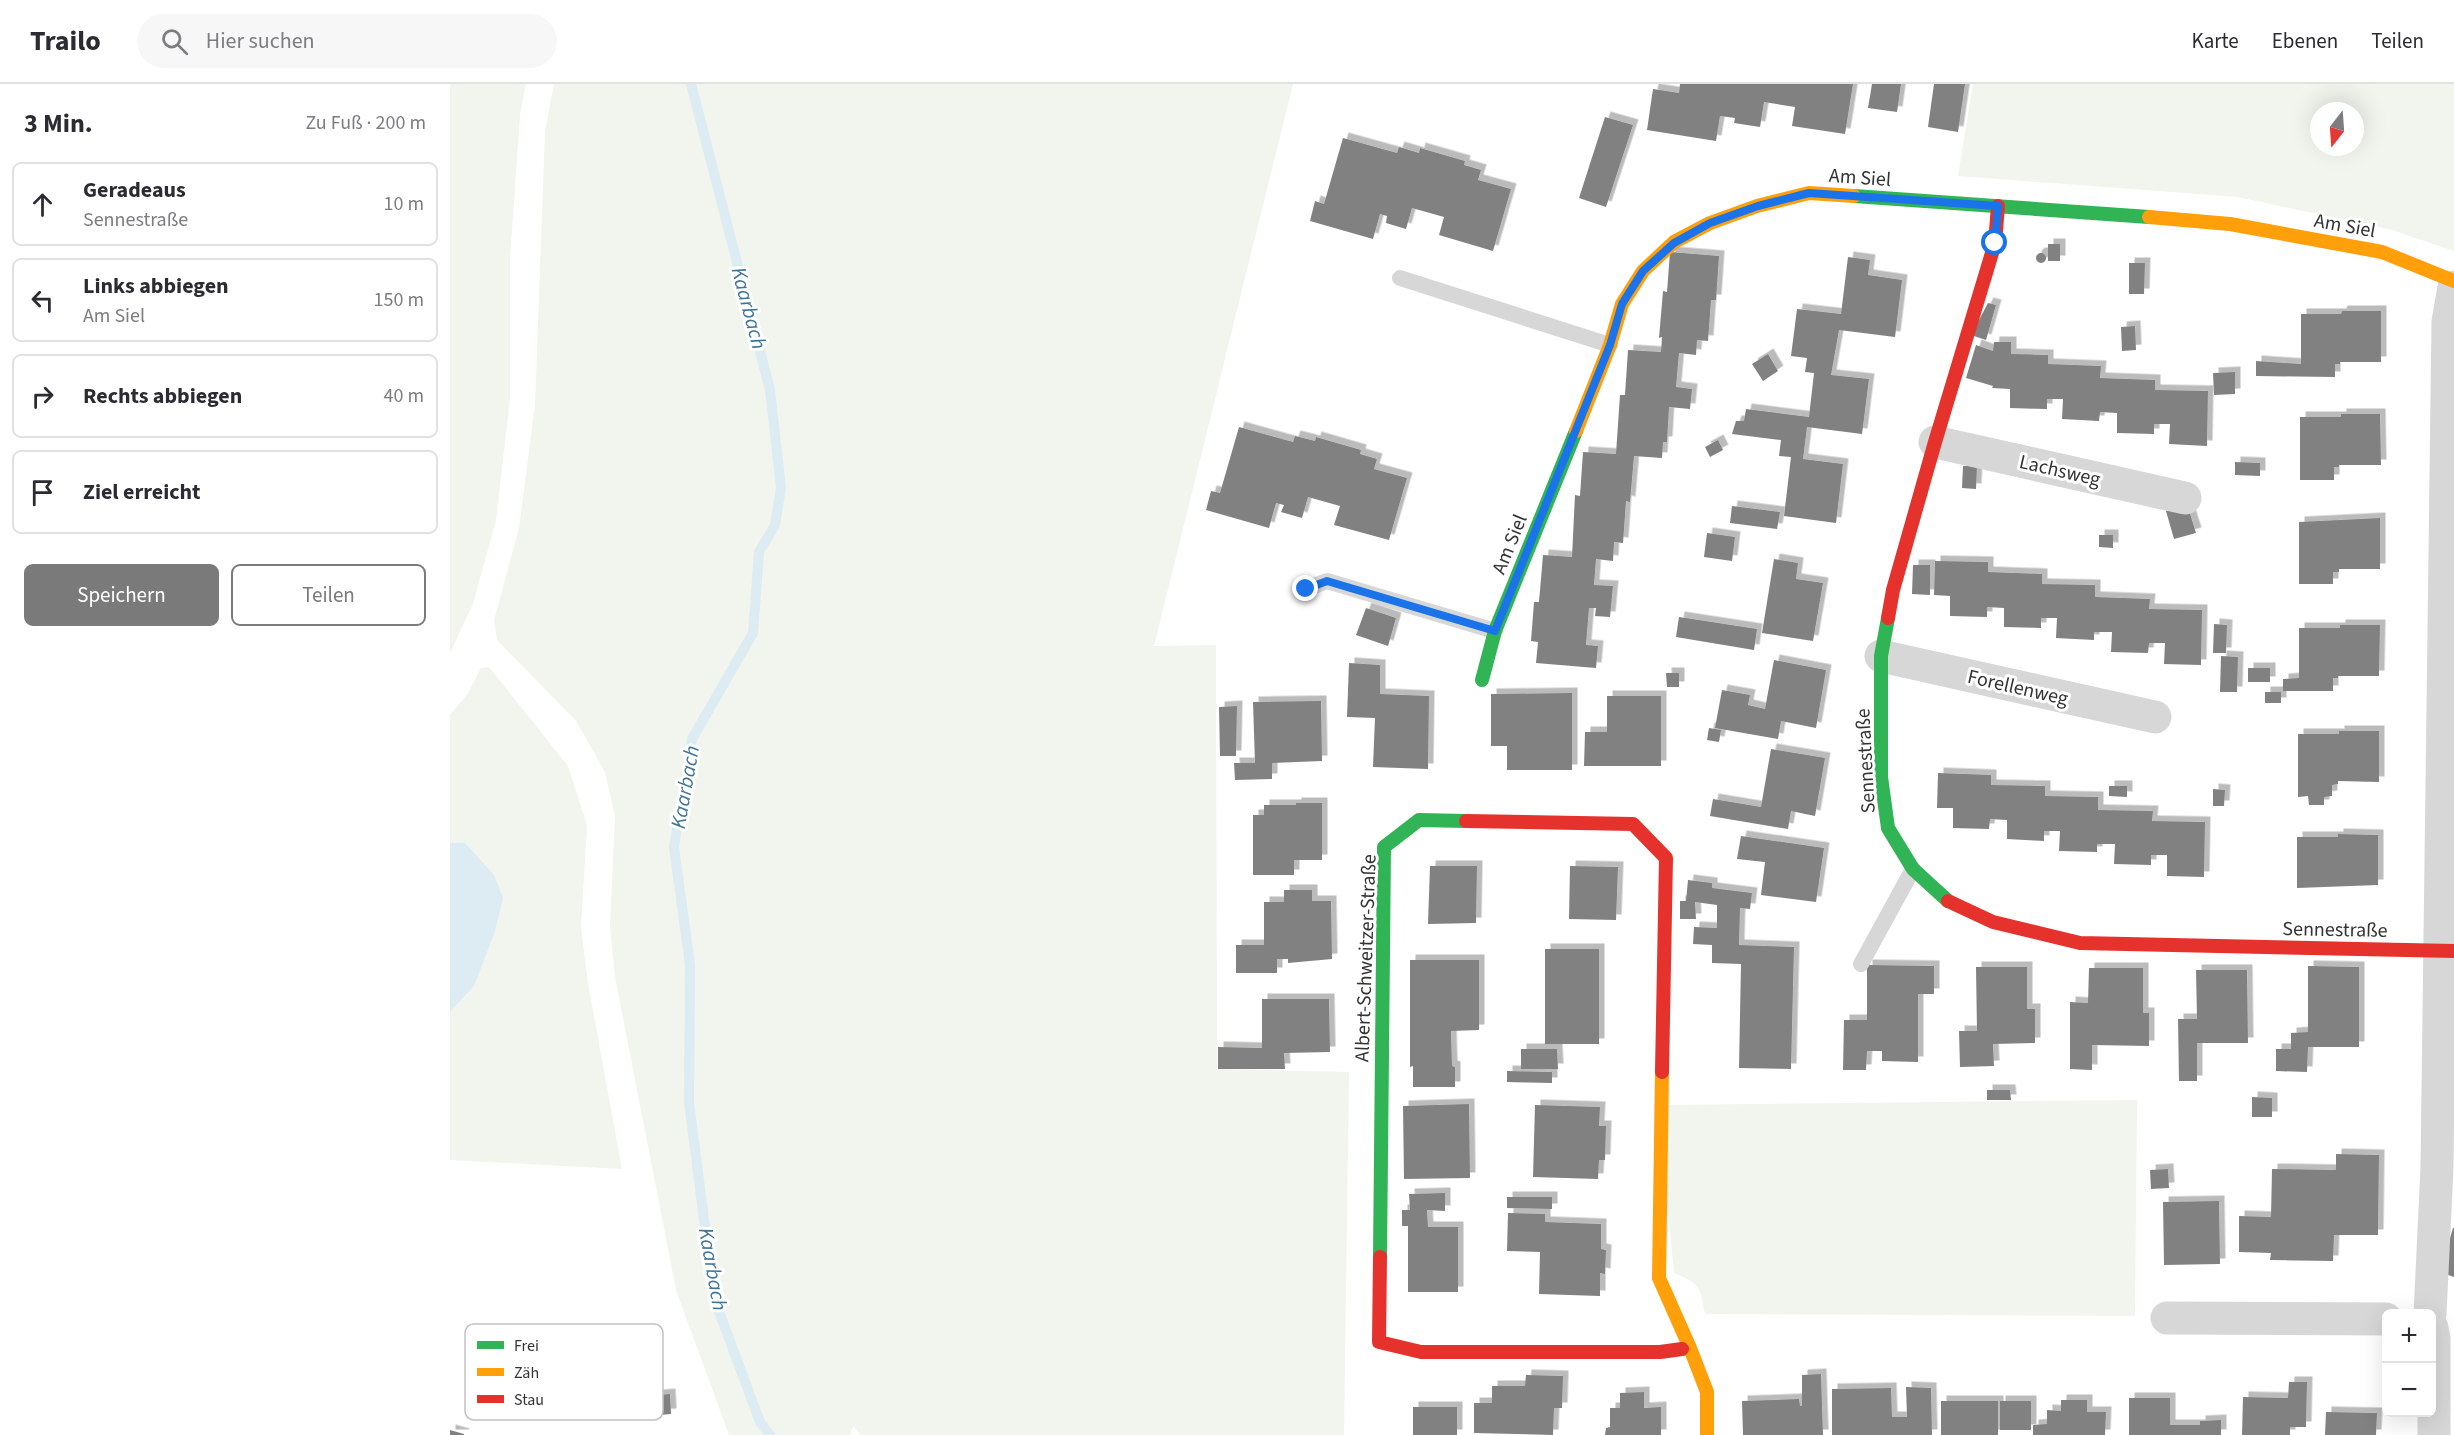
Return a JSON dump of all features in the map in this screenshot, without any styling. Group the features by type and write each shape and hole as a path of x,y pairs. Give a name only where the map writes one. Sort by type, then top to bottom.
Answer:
{"street":[{"name":"Am Siel","path":"1482,680 1495,631 1610,345 1622,304 1643,271 1674,243 1710,223 1758,206 1809,193 2078,210 2230,224 2382,252 2454,281"},
{"name":"Sennestraße","path":"1998,206 1995,243 1893,590 1881,656 1881,777 1888,828 1913,869 1946,900 1984,918 2080,943 2447,951"},
{"path":"2434,1435 2446,1168 2448,322 2454,287"},
{"name":"Lachsweg","path":"1935,442 2185,498"},
{"name":"Forellenweg","path":"1881,656 2155,717"},
{"name":"Albert-Schweitzer-Straße","path":"1690,1348 1660,1352 1421,1352 1379,1342 1384,847 1419,820 1633,824 1666,858 1659,1278 1690,1348 1707,1392 1707,1435"},
{"path":"2167,1318 2382,1319"}],"lane":[{"path":"1400,278 1610,345"},
{"path":"1306,589 1327,581 1495,631"},
{"path":"1861,964 1913,869"}],"shaded area":[{"path":"450,84 526,84 520,115 510,259 510,399 496,520 473,604 450,653"},
{"path":"554,84 1293,84 1154,646 1216,645 1217,1069 1349,1072 1344,1435 861,1435 853,1426 850,1435 729,1435 676,1290 615,977 610,926 615,817 605,772 576,721 497,640 494,620 519,528 535,405 545,132"},
{"path":"1973,84 2454,84 2454,251 2392,230 2238,197 1958,176"},
{"path":"489,667 568,766 587,825 581,927 588,983 622,1169 450,1160 450,1012 474,986 465,843 450,843 450,715 468,693 481,668"},
{"path":"450,843 465,843 494,875 503,898 494,934 474,986 450,1012"},
{"path":"2137,1100 2135,1316 1705,1314 1698,1288 1690,1280 1674,1273 1658,1105"}],"building":[{"path":"1680,84 1853,84 1845,134 1792,126 1795,107 1764,102 1760,127 1734,123 1735,118 1720,116 1716,141 1647,130 1653,89 1679,93"},
{"path":"1872,84 1901,84 1897,112 1868,108"},
{"path":"1934,84 1965,84 1958,132 1928,127"},
{"path":"1605,117 1633,125 1606,207 1579,198"},
{"path":"1343,138 1397,153 1399,147 1419,153 1420,148 1465,161 1464,165 1481,170 1478,180 1511,189 1493,251 1439,235 1444,217 1412,208 1406,229 1386,223 1387,216 1380,214 1373,239 1310,221 1315,201 1324,204"},
{"path":"2048,244 2060,244 2060,261 2048,261"},
{"path":"1670,252 1719,256 1716,300 1711,300 1708,341 1697,340 1696,355 1679,353 1676,387 1692,389 1690,409 1669,407 1667,442 1663,442 1662,458 1634,456 1630,502 1626,501 1623,543 1614,542 1613,561 1596,559 1594,585 1613,586 1610,617 1595,616 1596,608 1589,608 1586,645 1598,646 1596,668 1536,663 1538,642 1531,641 1534,602 1539,602 1543,555 1572,557 1575,495 1580,496 1583,452 1616,454 1620,395 1625,395 1628,350 1661,352 1662,337 1659,338 1663,291 1667,292"},
{"path":"2041,253 2045,254 2045,262 2041,263 2037,262 2036,258 2037,254"},
{"path":"1848,257 1870,260 1868,275 1902,280 1895,337 1839,330 1831,375 1869,379 1862,434 1807,427 1803,459 1843,464 1836,523 1784,516 1791,457 1779,456 1781,440 1732,434 1736,421 1744,421 1746,409 1809,417 1814,373 1805,372 1807,358 1791,356 1797,309 1841,314"},
{"path":"2129,263 2145,263 2144,294 2129,294"},
{"path":"1988,303 1996,305 1986,340 1971,335"},
{"path":"2342,311 2381,311 2381,362 2340,362 2340,364 2335,364 2335,377 2256,376 2256,361 2301,364 2301,314 2341,314"},
{"path":"2135,326 2136,350 2122,351 2121,327"},
{"path":"1994,342 2011,342 2011,354 2048,355 2048,364 2101,366 2100,378 2155,380 2155,390 2208,391 2207,446 2169,444 2170,424 2154,424 2154,434 2117,433 2117,413 2100,412 2099,421 2062,419 2063,399 2047,399 2047,409 2010,408 2010,389 1992,388 1993,386 1966,378 1976,345 1993,351"},
{"path":"1768,354 1778,371 1763,381 1752,364"},
{"path":"2235,372 2235,394 2214,395 2213,373"},
{"path":"2341,414 2380,414 2381,465 2339,465 2339,467 2334,467 2334,480 2300,480 2300,417 2341,417"},
{"path":"1239,427 1293,442 1295,436 1315,441 1316,437 1361,450 1360,454 1377,459 1374,469 1407,478 1389,540 1334,525 1340,506 1308,497 1302,518 1281,512 1284,505 1276,503 1269,528 1206,510 1211,491 1220,493"},
{"path":"1718,440 1723,450 1710,457 1705,447"},
{"path":"2235,462 2260,463 2260,476 2235,475"},
{"path":"1963,466 1977,466 1976,489 1962,488"},
{"path":"2187,504 2196,533 2174,539 2166,511"},
{"path":"1732,506 1780,512 1777,529 1730,523"},
{"path":"2380,518 2380,569 2339,569 2339,572 2333,572 2333,584 2299,584 2299,522"},
{"path":"1707,533 1735,537 1732,561 1704,557"},
{"path":"2099,535 2113,535 2113,548 2099,547"},
{"path":"1774,559 1798,563 1796,579 1823,583 1813,641 1762,633"},
{"path":"1935,561 1988,562 1988,572 2042,574 2042,584 2095,585 2095,597 2150,599 2149,609 2202,610 2201,665 2164,664 2165,643 2149,643 2148,653 2111,652 2112,632 2094,632 2094,640 2056,638 2057,618 2041,618 2041,628 2004,627 2004,608 1987,607 1987,617 1950,616 1950,596 1934,595"},
{"path":"1913,565 1930,565 1930,595 1912,594"},
{"path":"1366,608 1396,618 1388,646 1356,635"},
{"path":"1679,617 1757,629 1754,650 1676,637"},
{"path":"2214,624 2227,625 2226,653 2213,653"},
{"path":"2340,625 2380,625 2379,676 2338,676 2338,678 2333,678 2333,691 2283,691 2283,679 2299,678 2299,628 2340,628"},
{"path":"2221,656 2238,657 2237,692 2220,692"},
{"path":"1774,660 1826,670 1816,728 1781,721 1778,739 1715,728 1722,690 1750,695 1748,705 1765,709"},
{"path":"1349,663 1380,665 1380,694 1429,696 1428,769 1373,767 1375,718 1347,717"},
{"path":"2248,668 2270,668 2270,682 2248,682"},
{"path":"1666,673 1679,673 1679,687 1667,687"},
{"path":"2265,692 2281,692 2281,703 2265,703"},
{"path":"1572,693 1572,770 1507,770 1507,746 1491,746 1491,694"},
{"path":"1607,696 1661,696 1661,766 1584,766 1585,732 1607,732"},
{"path":"1321,701 1322,761 1272,763 1272,779 1235,780 1234,763 1255,763 1253,702"},
{"path":"1237,706 1236,756 1220,756 1219,707"},
{"path":"1709,728 1721,730 1719,742 1707,740"},
{"path":"2339,731 2379,731 2379,782 2338,781 2338,784 2332,785 2332,796 2324,797 2324,805 2309,805 2308,796 2298,797 2298,734 2339,734"},
{"path":"1771,749 1825,758 1815,816 1791,811 1788,829 1710,816 1713,799 1761,807"},
{"path":"1938,773 1991,775 1991,785 2045,786 2045,796 2098,797 2098,810 2153,811 2152,821 2205,822 2204,877 2167,876 2167,855 2151,855 2151,865 2114,864 2115,844 2097,844 2097,852 2059,851 2060,831 2044,831 2044,841 2007,839 2007,820 1990,819 1989,829 1953,828 1953,808 1937,808"},
{"path":"2109,786 2127,786 2127,797 2109,796"},
{"path":"2213,789 2225,790 2224,806 2213,806"},
{"path":"1296,803 1322,803 1322,860 1294,860 1294,875 1253,875 1253,815 1264,815 1264,805 1296,805"},
{"path":"2338,834 2378,835 2378,885 2297,888 2297,837 2338,837"},
{"path":"1741,836 1824,848 1816,902 1761,895 1765,862 1737,859"},
{"path":"1430,866 1477,866 1476,923 1428,924"},
{"path":"1570,866 1618,867 1616,920 1569,919"},
{"path":"1688,880 1712,883 1712,888 1752,893 1750,909 1740,908 1739,945 1794,947 1791,1069 1739,1068 1741,964 1712,963 1712,945 1693,944 1694,927 1717,928 1717,905 1695,902 1696,919 1680,919 1680,901 1686,901"},
{"path":"1284,890 1312,890 1312,901 1331,901 1332,959 1288,963 1288,959 1277,959 1277,973 1236,973 1236,945 1264,945 1264,902 1284,902"},
{"path":"1545,949 1599,949 1599,1044 1545,1044"},
{"path":"1410,960 1479,960 1479,1030 1451,1031 1455,1087 1413,1087 1413,1066 1410,1067"},
{"path":"1867,965 1934,966 1934,994 1918,994 1918,1062 1882,1061 1882,1051 1867,1051 1866,1070 1843,1070 1844,1020 1867,1020"},
{"path":"2308,966 2359,967 2359,1047 2308,1047 2307,1072 2276,1071 2276,1049 2291,1049 2291,1033 2308,1032"},
{"path":"1976,967 2027,967 2027,1009 2035,1009 2035,1043 1993,1044 1994,1066 1960,1067 1959,1031 1977,1031"},
{"path":"2089,968 2143,968 2143,1013 2149,1013 2149,1046 2092,1045 2092,1070 2070,1069 2070,1002 2088,1003"},
{"path":"2196,970 2247,970 2248,1043 2197,1043 2197,1081 2179,1081 2178,1019 2197,1019"},
{"path":"1262,999 1329,999 1330,1052 1284,1053 1285,1069 1218,1069 1218,1047 1262,1048"},
{"path":"1521,1049 1557,1049 1558,1069 1521,1069"},
{"path":"1507,1071 1552,1072 1552,1083 1507,1082"},
{"path":"1987,1090 2010,1090 2011,1100 1987,1100"},
{"path":"2252,1097 2272,1098 2272,1117 2252,1117"},
{"path":"1469,1104 1470,1178 1404,1179 1403,1106"},
{"path":"1535,1105 1600,1107 1599,1126 1606,1126 1605,1160 1599,1160 1598,1179 1533,1177"},
{"path":"2336,1154 2379,1155 2378,1235 2334,1235 2333,1261 2270,1260 2271,1253 2239,1252 2239,1216 2271,1217 2272,1169 2336,1170"},
{"path":"2168,1169 2169,1188 2151,1189 2150,1170"},
{"path":"1445,1193 1445,1211 1427,1210 1428,1227 1458,1227 1458,1292 1408,1292 1408,1226 1402,1226 1402,1210 1410,1210 1409,1194"},
{"path":"1507,1197 1552,1197 1552,1209 1507,1208"},
{"path":"2219,1201 2220,1264 2164,1265 2163,1202"},
{"path":"1508,1213 1545,1214 1545,1222 1601,1224 1601,1249 1606,1250 1605,1274 1600,1273 1600,1296 1539,1294 1540,1252 1507,1251"},
{"path":"2454,1228 2454,1277 2440,1272"},
{"path":"1821,1374 1823,1435 1743,1435 1742,1401 1799,1399 1800,1406 1802,1406 1802,1375"},
{"path":"1526,1375 1563,1376 1562,1408 1554,1408 1553,1435 1474,1433 1474,1403 1492,1403 1492,1386 1525,1386"},
{"path":"2289,1382 2307,1382 2306,1427 2290,1427 2290,1435 2242,1435 2243,1397 2288,1398"},
{"path":"1906,1387 1931,1388 1932,1435 1832,1435 1832,1389 1891,1388 1892,1417 1907,1417"},
{"path":"1644,1392 1644,1408 1661,1407 1661,1435 1605,1435 1606,1428 1610,1427 1610,1408 1620,1408 1620,1393"},
{"path":"670,1394 671,1414 663,1415 663,1395"},
{"path":"2129,1398 2170,1398 2170,1425 2200,1425 2200,1421 2221,1420 2221,1435 2129,1435"},
{"path":"2061,1400 2087,1400 2087,1412 2106,1412 2105,1435 2033,1435 2033,1425 2047,1424 2047,1410 2061,1411"},
{"path":"1941,1401 1998,1401 1998,1435 1941,1435"},
{"path":"2000,1401 2031,1401 2031,1430 2000,1430"},
{"path":"1413,1407 1457,1407 1457,1435 1413,1435"},
{"path":"2326,1412 2377,1413 2376,1435 2325,1435"},
{"path":"450,1430 464,1434 464,1435 450,1435"}],"waterway":[{"name":"Kaarbach","path":"691,84 770,390 781,487 775,525 759,552 753,633 692,739 674,847 690,965 689,1102 714,1298 760,1422 770,1435"}],"traffic: fast":[{"path":"1854,196 2149,217"},
{"path":"1482,680 1495,631 1576,431"},
{"path":"1888,618 1881,656 1881,777 1888,828 1913,869 1948,901"},
{"path":"1380,1257 1384,847 1419,820 1466,821"}],"traffic: slow":[{"path":"1576,431 1610,345 1622,304 1643,271 1674,242 1710,223 1757,206 1809,193 1854,196"},
{"path":"2149,217 2230,224 2382,252 2454,281"},
{"path":"1662,1072 1659,1278 1690,1348"},
{"path":"1682,1349 1690,1348 1707,1392 1707,1435"}],"traffic: jam":[{"path":"1888,618 1893,590 1935,442 1995,243 1998,206"},
{"path":"1466,821 1633,824 1666,858 1662,1072"},
{"path":"1948,901 1993,922 2080,943 2454,951"},
{"path":"1380,1257 1379,1342 1421,1352 1660,1352 1682,1349"}],"route":[{"path":"1306,589 1327,581 1495,631 1610,345 1622,304 1643,271 1674,243 1710,223 1758,206 1809,193 1998,206 1995,243"}]}
